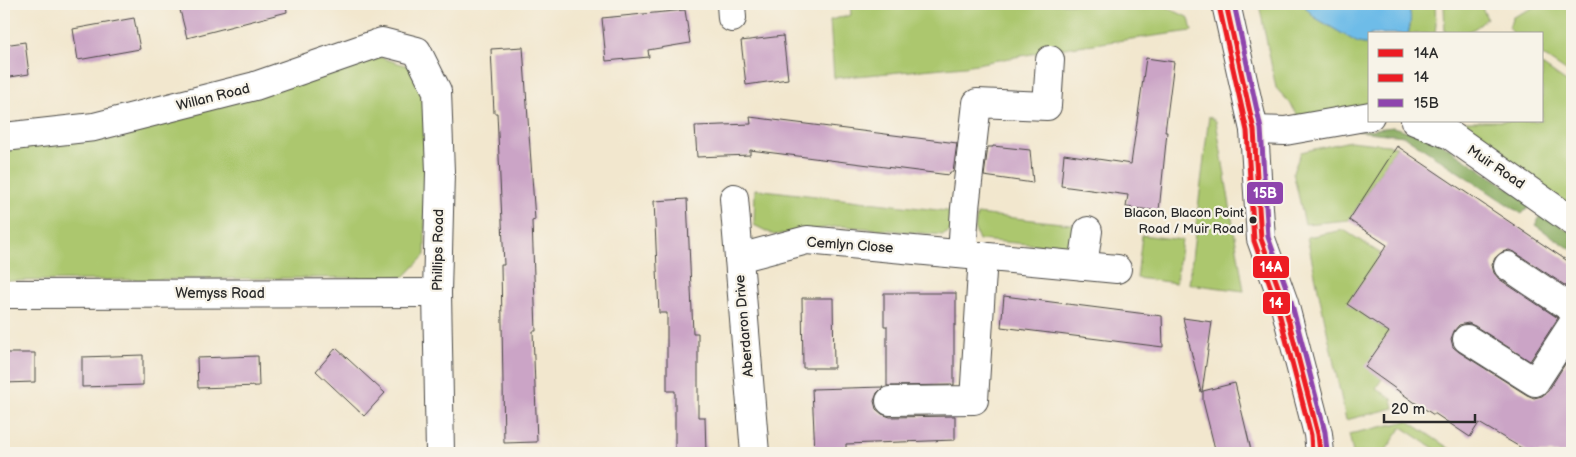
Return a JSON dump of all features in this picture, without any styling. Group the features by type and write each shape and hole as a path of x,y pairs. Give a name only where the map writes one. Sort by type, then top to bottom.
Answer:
{"street":[{"path":"1226,4 1254,130 1261,239 1284,303 1318,434 1320,453"},
{"name":"Willan Road","path":"4,137 94,127 255,86 382,42 417,51"},
{"name":"Phillips Road","path":"417,51 437,91 440,172 436,293 440,453"},
{"path":"890,401 974,400 972,255 965,208 977,103 1047,106 1050,60"},
{"path":"1254,130 1285,131 1368,116"},
{"name":"Muir Road","path":"1417,122 1450,136 1572,221"},
{"name":"Aberdaron Drive","path":"734,198 755,453"},
{"path":"1083,266 1088,231"},
{"name":"Cemlyn Close","path":"739,258 807,240 1117,269"},
{"path":"1508,266 1572,309"},
{"name":"Wemyss Road","path":"4,294 436,293"},
{"path":"1467,339 1535,382 1572,325"}],"green space":[{"path":"850,4 1160,4 1189,18 1192,31 1071,47 965,66 834,78 830,20 851,15"},
{"path":"1259,4 1303,4 1314,17 1358,43 1368,45 1368,105 1298,116 1290,103 1276,88"},
{"path":"1407,4 1435,4 1435,32 1408,32 1410,11"},
{"path":"1444,4 1480,4 1487,18 1478,26 1463,32 1445,32"},
{"path":"1541,4 1572,4 1572,75 1544,56 1544,32 1512,32 1509,27 1513,17"},
{"path":"379,57 417,69 426,98 425,255 404,277 4,281 4,149"},
{"path":"1544,66 1572,86 1572,206 1446,122 1544,122"},
{"path":"1209,116 1216,121 1244,291 1189,284"},
{"path":"1393,127 1435,139 1532,204 1522,214 1404,136 1358,131"},
{"path":"1350,141 1397,146 1349,220 1305,224 1293,172 1301,152"},
{"path":"755,189 955,212 953,230 943,235 841,226 774,235 754,225"},
{"path":"977,214 1080,225 1076,240 1065,247 979,240 975,230"},
{"path":"1542,214 1572,233 1572,250 1535,225"},
{"path":"1344,230 1392,261 1348,304 1389,332 1382,379 1376,388 1392,399 1394,408 1346,420 1307,237"},
{"path":"1142,235 1182,240 1176,283 1137,278"},
{"path":"1408,421 1456,453 1441,453 1402,427 1384,453 1353,453 1349,434"}],"water":[{"path":"1303,4 1407,4 1410,11 1410,26 1408,32 1368,32 1368,45 1358,43 1314,17"}],"building":[{"path":"204,4 286,4 287,12 187,38 180,10"},
{"path":"685,10 690,43 648,50 649,57 606,61 602,18"},
{"path":"134,18 140,49 78,60 73,29"},
{"path":"783,36 788,79 746,85 741,41"},
{"path":"25,42 29,74 4,78 4,45"},
{"path":"523,47 535,220 532,221 536,331 533,331 537,442 504,443 501,265 504,265 497,113 494,113 491,49"},
{"path":"1146,58 1174,62 1165,132 1167,132 1159,211 1126,207 1128,195 1061,186 1064,154 1131,164"},
{"path":"750,117 957,143 953,172 950,172 949,175 750,150 750,155 697,157 695,126 751,124"},
{"path":"1397,146 1572,264 1572,290 1509,250 1502,252 1495,258 1492,265 1494,273 1499,279 1558,318 1530,361 1468,323 1459,325 1451,339 1453,347 1459,352 1534,398 1542,396 1548,391 1572,353 1572,453 1530,453 1479,423 1470,437 1414,402 1365,367 1389,332 1347,304 1387,245 1349,220"},
{"path":"988,147 1030,150 1033,183 984,176"},
{"path":"687,199 693,333 698,333 698,417 705,417 706,453 675,453 675,391 667,391 667,313 659,313 654,201"},
{"path":"884,293 956,293 954,385 887,386 887,326 884,326"},
{"path":"1004,296 1162,316 1163,347 1001,327"},
{"path":"802,298 833,298 834,368 803,368"},
{"path":"1183,318 1212,322 1202,392 1201,392"},
{"path":"336,348 385,393 364,416 316,371"},
{"path":"4,353 35,353 35,382 4,383"},
{"path":"143,355 143,385 82,387 82,357"},
{"path":"258,356 259,386 198,388 197,358"},
{"path":"1235,383 1251,450 1238,453 1216,453 1203,401 1203,391"},
{"path":"883,387 877,393 874,401 876,409 882,414 890,417 955,416 955,440 846,444 846,453 815,453 812,389"}],"transit line":[{"name":"14A","path":"1226,4 1254,130 1261,239 1284,303 1318,434 1320,453"},
{"name":"15B","path":"1234,4 1261,129 1268,237 1291,301 1325,432 1327,452"},
{"name":"14","path":"1219,6 1247,131 1254,241 1277,305 1311,435 1312,453"}],"place":[{"name":"Blacon, Blacon Point Road / Muir Road","path":"1253,220"}]}
